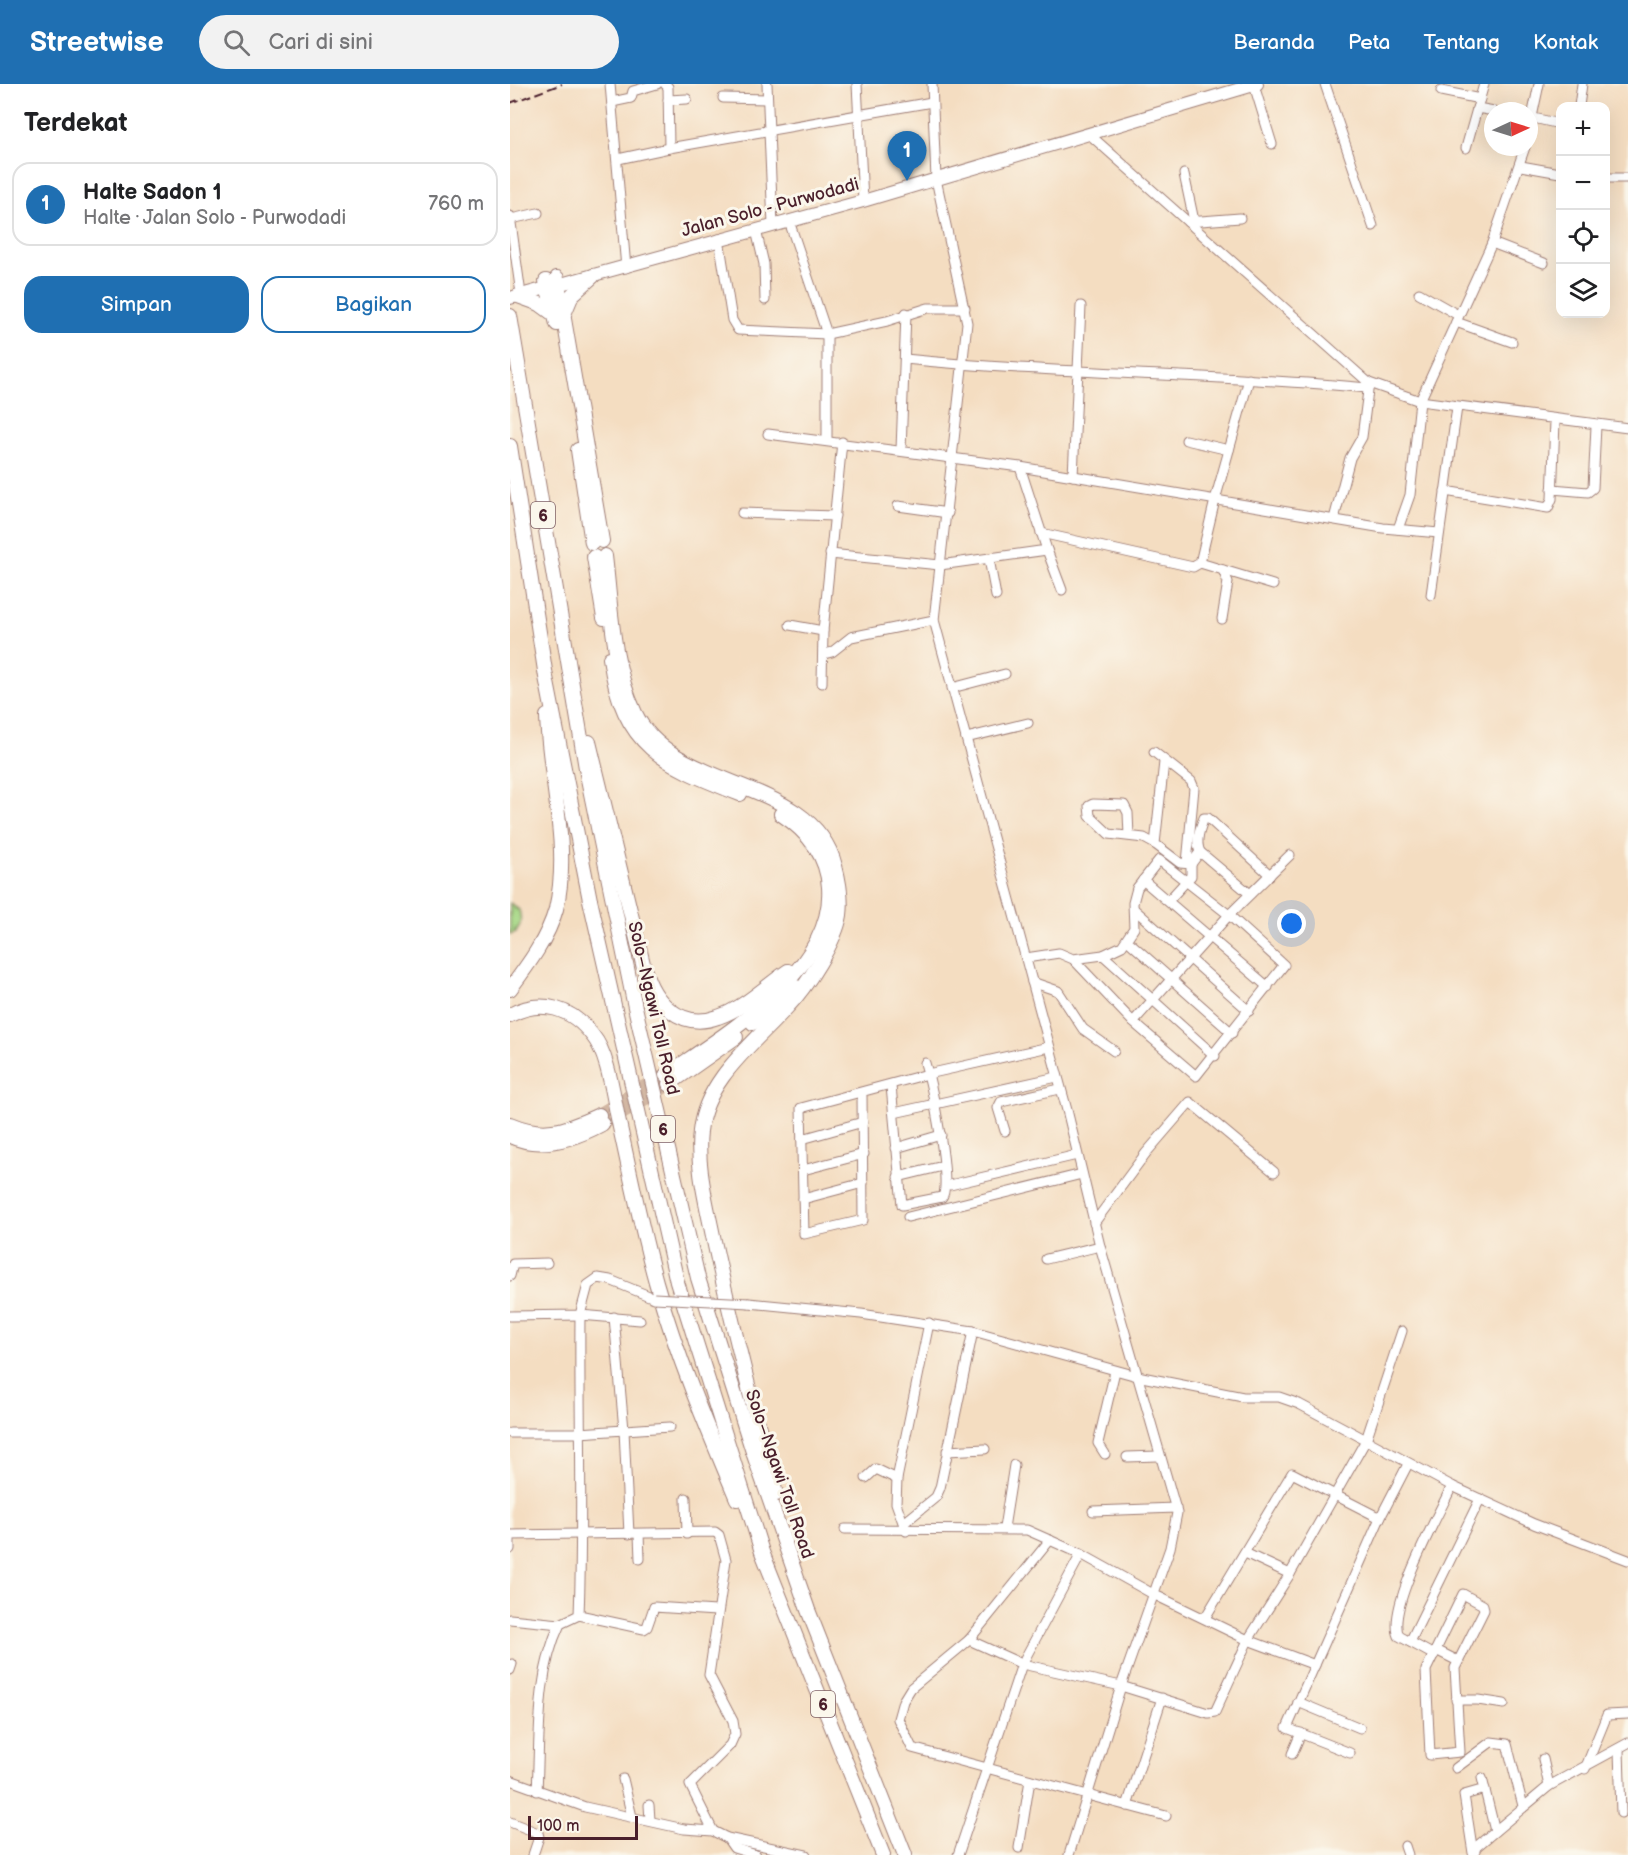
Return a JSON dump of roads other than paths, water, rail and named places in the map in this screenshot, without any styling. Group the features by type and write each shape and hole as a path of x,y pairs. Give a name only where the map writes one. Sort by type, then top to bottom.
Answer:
{"highway":[{"path":"560,315 572,295 600,272"},
{"path":"552,283 560,315 597,542"},
{"path":"515,293 560,315"},
{"name":"Solo–Ngawi Toll Road","path":"510,316 567,662 612,899 698,1278 753,1452 800,1585 888,1818 905,1855"},
{"name":"6","path":"510,446 546,677 595,922 677,1282 762,1552 883,1855"},
{"path":"800,1585 731,1323 702,1180 700,1140 705,1110 722,1077 790,1004 809,976 829,945 840,916 840,890 835,864 829,850 805,820 773,799 681,760 657,744 635,714 619,667 599,556 614,686 626,718 644,744 664,761 689,774 767,805 787,818 815,844 829,878 828,918 821,934 788,981 726,1034 667,1079 721,1048 809,976"},
{"path":"567,662 605,799 646,974 654,995 668,1010 679,1017 696,1021 718,1018 805,959"},
{"path":"510,989 542,942 556,909 561,863 548,738 546,677"},
{"path":"510,1014 520,1009 537,1006 557,1008 571,1013 595,1037 609,1077 660,1294 690,1384 745,1520 762,1552"},
{"path":"510,1124 528,1132 548,1133 600,1119 571,1138 548,1142 521,1141 510,1136"}],"main road":[{"name":"Jalan Solo - Purwodadi","path":"515,293 863,201 1089,134 1230,88 1255,84"}],"street":[{"path":"610,84 626,264"},
{"path":"612,102 631,98 633,91 657,84"},
{"path":"665,84 668,100 669,147"},
{"path":"767,84 767,132 773,225"},
{"path":"857,84 863,201"},
{"path":"932,84 936,179 965,308 964,365 934,620 1026,958 1100,1246 1158,1456 1176,1508 1175,1531 1121,1686 1069,1855"},
{"path":"1255,84 1272,144"},
{"path":"1325,84 1373,226"},
{"path":"1466,148 1484,84"},
{"path":"1534,102 1539,84"},
{"path":"1580,102 1582,84"},
{"path":"1441,91 1484,106"},
{"path":"723,98 767,99"},
{"path":"668,100 687,99"},
{"path":"618,159 669,147 932,102"},
{"path":"1538,119 1556,123"},
{"path":"1089,134 1191,221 1368,386"},
{"path":"1398,529 1410,495 1420,401 1492,243 1523,156"},
{"path":"1521,166 1556,172"},
{"path":"1184,174 1191,221"},
{"path":"1610,178 1628,178"},
{"path":"515,293 510,218 538,213"},
{"path":"1191,221 1240,218"},
{"path":"789,221 827,334 827,440"},
{"path":"756,230 764,264 765,300"},
{"path":"719,239 732,320 736,329 792,335 827,334 887,321 906,313 928,308 965,308"},
{"path":"1492,243 1544,263"},
{"path":"1419,293 1457,319 1512,342"},
{"path":"1073,476 1081,306"},
{"path":"901,450 906,313"},
{"path":"905,359 1078,373 1368,386 1420,401 1457,407 1555,421 1628,428"},
{"path":"1200,563 1215,500 1250,379"},
{"path":"1334,519 1350,458 1362,437 1368,386"},
{"path":"1431,595 1457,407"},
{"path":"1445,491 1548,508 1551,506 1555,421"},
{"path":"1552,489 1587,492 1593,488 1596,426"},
{"path":"768,434 843,442 1020,467 1334,519 1439,533"},
{"path":"1186,440 1229,450"},
{"path":"822,682 823,631 843,442"},
{"path":"1020,467 1062,590"},
{"path":"898,506 948,513"},
{"path":"742,513 835,516"},
{"path":"1041,532 1193,567 1200,563 1273,585"},
{"path":"830,554 940,565 1047,550"},
{"path":"989,559 996,596"},
{"path":"1222,619 1228,582 1223,570"},
{"path":"824,654 832,652 851,637 934,620"},
{"path":"790,625 823,631"},
{"path":"952,688 1005,674"},
{"path":"966,738 1028,723"},
{"path":"1155,752 1164,762 1191,781 1194,788 1189,863 1191,876 1168,901"},
{"path":"1155,844 1164,762"},
{"path":"1129,836 1128,813 1124,805 1093,804 1089,806 1090,816 1103,831 1109,834 1144,838 1180,862 1189,863"},
{"path":"1250,894 1200,852 1199,830 1204,818 1208,818 1270,875"},
{"path":"1189,863 1200,852"},
{"path":"1133,1022 1229,915 1290,855"},
{"path":"1026,958 1059,952 1074,959 1086,975 1133,1022 1196,1076 1215,1056 1283,969 1283,963 1229,915 1160,860 1135,893 1134,928 1127,940 1115,950 1100,956 1074,959"},
{"path":"1143,880 1268,987"},
{"path":"1134,909 1249,1011"},
{"path":"1127,940 1232,1033"},
{"path":"1086,975 1100,956"},
{"path":"1100,956 1215,1056"},
{"path":"1032,982 1058,991 1083,1029 1114,1051"},
{"path":"862,1093 864,1154 862,1220 804,1234 801,1108 862,1093 891,1086 928,1074 1049,1047"},
{"path":"891,1086 902,1205 914,1204 945,1194 941,1135 925,1064"},
{"path":"894,1113 1057,1077"},
{"path":"1005,1131 998,1108 1001,1102 1060,1089"},
{"path":"1094,1223 1146,1153 1190,1102 1274,1172"},
{"path":"802,1139 863,1122"},
{"path":"896,1148 941,1135"},
{"path":"803,1170 864,1154"},
{"path":"950,1185 1077,1155"},
{"path":"898,1177 943,1166"},
{"path":"908,1217 1082,1174"},
{"path":"803,1199 863,1183"},
{"path":"1047,1259 1100,1246"},
{"path":"510,1276 513,1264 547,1263"},
{"path":"579,1615 582,1534 579,1433 580,1315 588,1285 598,1278 610,1280 654,1298 749,1303 929,1323 973,1331 1137,1376 1244,1397 1279,1397 1299,1404 1452,1486 1628,1560"},
{"path":"510,1316 580,1315 640,1320"},
{"path":"614,1317 634,1534 640,1559"},
{"path":"905,1527 896,1503 897,1479 929,1323"},
{"path":"905,1527 936,1497 973,1331"},
{"path":"969,1640 1022,1664 1121,1686 1208,1713 1215,1712 1248,1640 1290,1574 1365,1440 1402,1331"},
{"path":"1105,1454 1098,1443 1115,1371"},
{"path":"510,1433 579,1433 670,1427"},
{"path":"947,1451 985,1449"},
{"path":"1127,1457 1158,1456"},
{"path":"1350,1753 1287,1728 1380,1518 1408,1464"},
{"path":"1004,1528 1014,1465"},
{"path":"866,1478 876,1469 897,1479"},
{"path":"1205,1618 1292,1473 1380,1518"},
{"path":"1452,1486 1400,1600 1397,1633 1410,1642 1458,1661"},
{"path":"686,1498 687,1534"},
{"path":"1410,1642 1480,1499"},
{"path":"1093,1511 1176,1508"},
{"path":"845,1529 905,1527 1027,1530 1081,1554 1153,1594 1248,1640 1315,1665"},
{"path":"510,1549 510,1535 715,1532 719,1535 725,1550 725,1566 716,1611 709,1675 733,1721 735,1734 730,1745 690,1784 713,1831"},
{"path":"1050,1540 969,1640 911,1688 903,1701 898,1719 911,1747 987,1770 1166,1816"},
{"path":"1245,1553 1290,1574"},
{"path":"958,1855 1022,1664 1081,1554"},
{"path":"1463,1594 1483,1605 1484,1610 1458,1661 1455,1673 1460,1752 1430,1755 1426,1670 1463,1594"},
{"path":"510,1619 560,1624 579,1615 644,1629 647,1628 654,1607 716,1611"},
{"path":"537,1791 543,1686 552,1643 560,1624"},
{"path":"1127,1806 1162,1698"},
{"path":"1456,1700 1478,1700 1504,1704"},
{"path":"1298,1702 1360,1728"},
{"path":"1585,1769 1607,1715 1628,1714"},
{"path":"1292,1754 1301,1733"},
{"path":"1456,1768 1491,1742 1507,1744 1523,1806"},
{"path":"1474,1855 1476,1847 1549,1786 1585,1769 1628,1743"},
{"path":"1619,1750 1621,1813"},
{"path":"1543,1759 1549,1786"},
{"path":"1482,1778 1495,1831"},
{"path":"623,1779 632,1817"},
{"path":"510,1780 585,1807 684,1829 713,1831 727,1838 806,1855"},
{"path":"1019,1848 1030,1780"},
{"path":"1474,1855 1464,1795 1485,1789"},
{"path":"649,1805 650,1820"},
{"path":"510,1822 538,1833 540,1837 534,1855"},
{"path":"727,1838 732,1847 754,1855"}],"tunnel":[{"path":"599,1115 661,1077"},
{"path":"602,1124 669,1084"}],"railway":[{"path":"510,103 562,84"}],"place":[{"name":"Halte Sadon 1","path":"907,181"}]}
